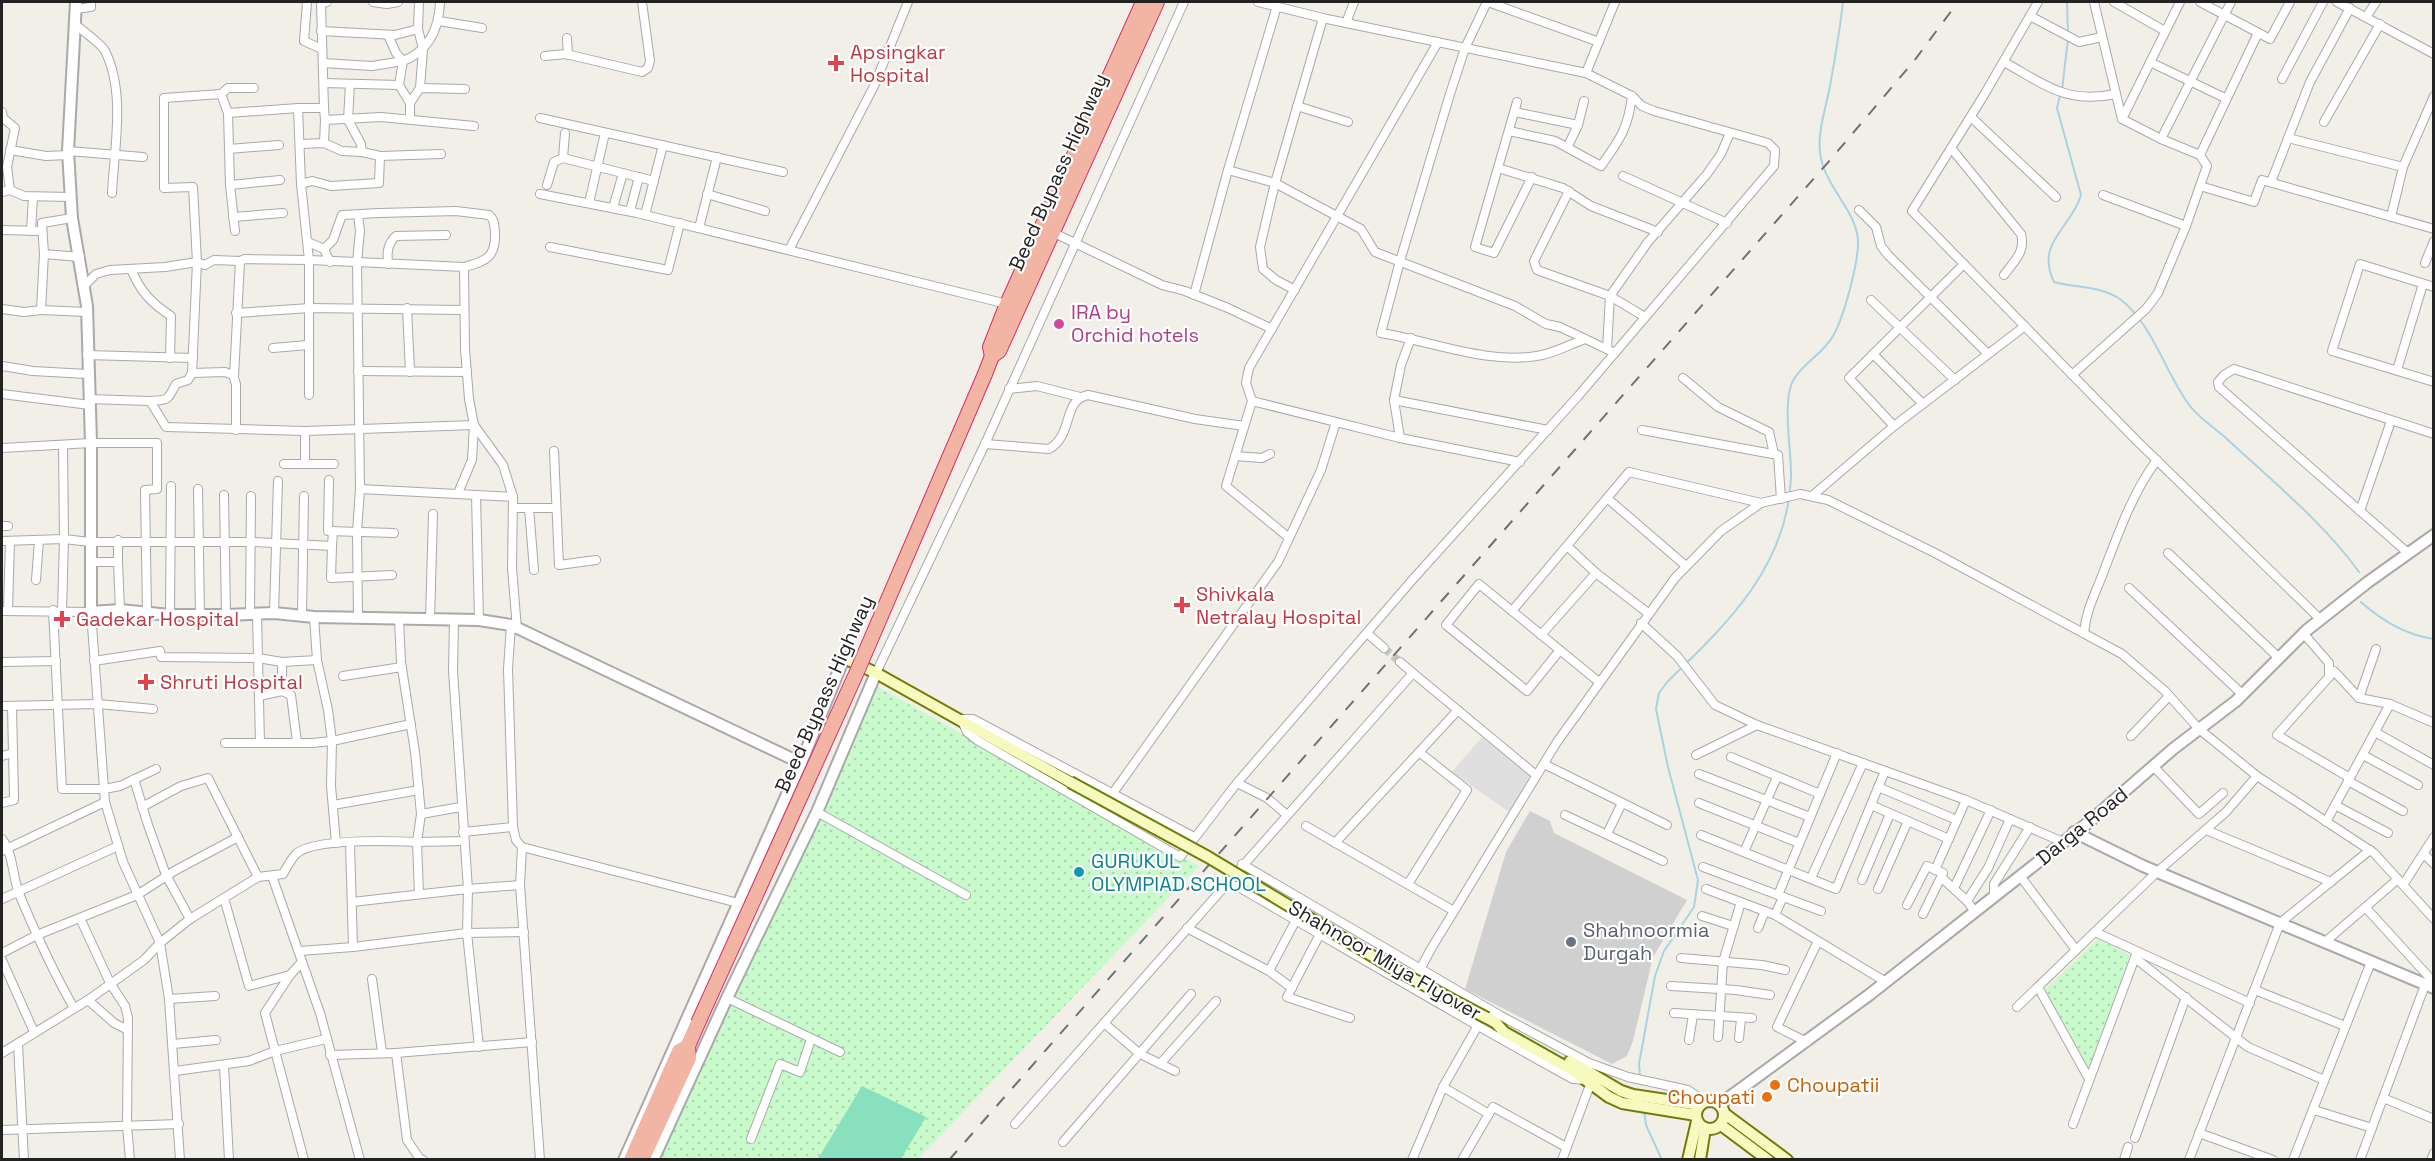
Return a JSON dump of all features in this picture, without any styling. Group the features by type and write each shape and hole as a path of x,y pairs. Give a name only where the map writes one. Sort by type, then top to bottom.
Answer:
{"highway":[{"name":"Beed Bypass Highway","path":"992,356 990,347 1007,304 1143,2"},
{"name":"Beed Bypass Highway","path":"631,1160 679,1051 690,1033 856,674 992,356 999,351 1157,2"},
{"name":"Beed Bypass Highway","path":"642,1160 689,1058 690,1033"}],"main road":[{"name":"Shahnoor Miya Flyover","path":"844,658 961,719 1208,857 1394,969 1496,1023 1504,1032 1575,1072 1609,1097 1622,1103 1700,1114"},
{"name":"Shahnoor Miya Flyover","path":"1496,1023 1504,1024 1621,1091 1633,1095 1683,1101 1700,1114"},
{"path":"1688,1160 1700,1114 1710,1100 1768,1160"},
{"path":"1700,1114 1710,1129 1722,1114"},
{"path":"1700,1114 1700,1160"},
{"path":"1722,1114 1787,1160"}],"street":[{"path":"91,2 91,7 76,5 68,153 72,218 87,312 87,374 91,443 91,612 94,661 105,802 118,846 137,895 160,943 169,999 180,1160"},
{"path":"322,49 307,45 304,41 306,2 324,3 321,31 324,84 325,120 324,143"},
{"path":"374,2 387,4 398,2"},
{"path":"410,103 420,88 423,49 418,29 419,2"},
{"path":"323,63 372,66 413,57 423,49 439,21 440,2"},
{"path":"545,56 568,55 642,72 648,68 650,61 642,2"},
{"path":"789,250 874,86 908,2"},
{"path":"653,1160 727,998 817,812 876,673 985,444 1184,2"},
{"path":"1194,837 973,719 961,719 967,732 977,740 1180,857 1237,783 1414,579 1548,430 1611,351 1645,317 1774,166 1775,150 1768,143 1654,111 1642,106 1632,96 1586,73 1323,18 1289,5 1277,6 1258,2"},
{"path":"1346,23 1354,2"},
{"path":"1585,339 1542,355 1509,357 1468,352 1381,333 1400,261 1465,48 1488,2 1599,42"},
{"path":"1586,73 1616,2"},
{"path":"2038,2 1971,117 1912,211 2072,375 2320,619"},
{"path":"2072,375 2125,329 2158,294 2186,226 2207,166 2200,154 2161,139 2122,119 2094,2"},
{"path":"2114,2 2166,31"},
{"path":"2122,119 2180,2"},
{"path":"2200,2 2270,39 2290,2"},
{"path":"2161,139 2230,2"},
{"path":"2282,79 2323,2"},
{"path":"2337,2 2433,54"},
{"path":"2367,17 2376,2"},
{"path":"1194,295 1228,170 1277,6"},
{"path":"2271,182 2310,82 2349,8"},
{"path":"2030,16 2072,39 2087,42 2102,37"},
{"path":"1295,290 1276,280 1263,269 1260,247 1275,183 1323,18"},
{"path":"439,21 482,28"},
{"path":"74,23 105,50 114,78 117,125 112,193"},
{"path":"2324,122 2380,24"},
{"path":"321,31 388,35 418,29"},
{"path":"2200,154 2258,33"},
{"path":"388,35 396,53 403,61"},
{"path":"567,38 568,55"},
{"path":"1288,537 1226,486 1252,401 1246,383 1249,368 1438,42"},
{"path":"403,61 399,85 410,103 410,119"},
{"path":"2004,62 2068,96 2096,98 2116,94"},
{"path":"2150,62 2226,98"},
{"path":"324,84 399,85"},
{"path":"350,84 348,120 361,144 362,152"},
{"path":"2,394 89,402 166,400 171,397 176,384 188,380 192,373 197,262 193,187 164,188 164,98 221,94 228,88 254,88"},
{"path":"420,88 465,89"},
{"path":"221,94 228,113 230,185 235,231"},
{"path":"1509,131 1568,146 1600,166 1619,141 1630,119 1632,96"},
{"path":"2391,217 2403,167 2433,96"},
{"path":"1568,146 1578,125 1584,101"},
{"path":"1518,102 1475,247 1494,253 1532,177"},
{"path":"1298,106 1348,122"},
{"path":"298,108 309,260 309,394"},
{"path":"228,113 324,108"},
{"path":"2,111 3,118 15,128 7,167 6,191 33,197 70,197"},
{"path":"1515,112 1578,125"},
{"path":"325,120 381,117 474,126"},
{"path":"1971,117 2056,197"},
{"path":"540,118 783,172"},
{"path":"562,158 565,133"},
{"path":"589,203 605,133"},
{"path":"1611,351 1610,296 1658,232 1692,194 1721,154 1730,133"},
{"path":"2288,138 2403,167"},
{"path":"300,144 324,143 342,151 380,156 441,154"},
{"path":"229,149 279,145"},
{"path":"645,215 663,146"},
{"path":"1951,148 2021,234 2024,244 2004,275"},
{"path":"10,150 46,156 68,153 143,157"},
{"path":"302,184 312,181 331,186 379,183 380,156"},
{"path":"699,228 717,157"},
{"path":"547,185 554,162 562,158 654,181"},
{"path":"1498,168 1532,177 1569,191 1591,206 1658,232"},
{"path":"1228,170 1275,183 1338,216 1361,229 1375,252 1515,306 1546,324 1560,327 1611,351"},
{"path":"613,208 623,173"},
{"path":"1623,176 1727,223"},
{"path":"630,212 639,177"},
{"path":"230,185 280,180"},
{"path":"2200,186 2254,202 2262,180 2433,229"},
{"path":"1569,191 1534,261 1537,270 1610,296 1645,317"},
{"path":"540,194 645,215 1007,304"},
{"path":"707,194 765,211"},
{"path":"2103,195 2186,226"},
{"path":"31,231 33,197"},
{"path":"1859,210 1876,227 1885,251 1988,354"},
{"path":"83,287 96,274 110,270 165,267 197,262 205,265 214,260 309,260 464,267 487,259 492,254 495,243 494,223 489,215 451,211 342,215 333,240 324,249"},
{"path":"233,217 283,213"},
{"path":"358,215 360,231 356,310 360,489 357,532 358,617"},
{"path":"41,310 44,254 42,223 72,218"},
{"path":"550,247 668,270 680,224"},
{"path":"2,230 42,231"},
{"path":"1052,232 1162,285 1194,295 1272,329"},
{"path":"388,264 386,252 396,236 446,235"},
{"path":"308,242 324,249 330,262"},
{"path":"2425,263 2433,242"},
{"path":"44,254 80,258"},
{"path":"236,430 234,377 240,261"},
{"path":"1894,426 1849,378 1964,264"},
{"path":"2433,287 2360,264 2332,351 2433,382"},
{"path":"458,493 472,460 474,425 467,372 463,310 464,267"},
{"path":"131,269 138,286 148,300 171,316 170,358"},
{"path":"2397,370 2423,284"},
{"path":"1871,300 1954,380"},
{"path":"236,313 310,308 463,310"},
{"path":"407,308 410,372"},
{"path":"2,309 24,312 41,310 87,312"},
{"path":"1812,496 1894,426 2025,326"},
{"path":"1400,438 1394,400 1401,364 1411,338"},
{"path":"273,348 308,345"},
{"path":"1873,354 1923,404"},
{"path":"87,355 193,358"},
{"path":"2,366 87,374"},
{"path":"2408,554 2219,387 2218,382 2234,369 2433,434"},
{"path":"358,371 467,372"},
{"path":"192,373 225,372 234,377"},
{"path":"1683,378 1718,407 1769,432 1774,454"},
{"path":"1009,389 1036,386 1080,397"},
{"path":"985,444 1049,449 1063,437 1074,401 1088,395 1195,419 1244,426"},
{"path":"1394,400 1548,430"},
{"path":"150,401 166,427 305,431 474,425"},
{"path":"1252,401 1400,438 1520,462"},
{"path":"2360,512 2391,421"},
{"path":"1113,793 1278,562 1321,470 1336,422"},
{"path":"474,425 503,465 513,496 514,627 508,669 513,827 516,840 522,847 738,903"},
{"path":"1642,430 1774,454 1779,458 1783,498"},
{"path":"305,431 305,464"},
{"path":"2,448 91,443 157,443 158,489 145,490 147,612"},
{"path":"62,610 63,446"},
{"path":"554,451 559,565 596,561"},
{"path":"1235,456 1262,458 1270,454"},
{"path":"2084,633 2090,599 2148,472 2157,460"},
{"path":"284,464 334,464"},
{"path":"1512,611 1629,472 1761,503"},
{"path":"328,480 328,531 394,533"},
{"path":"274,613 278,481"},
{"path":"170,615 171,486"},
{"path":"198,489 200,615"},
{"path":"360,489 513,496"},
{"path":"1412,986 1454,911 1536,776 1648,613 1686,566 1721,531 1761,503 1800,494 1828,500 1938,554 2122,654 2169,696 2199,729 2257,777 2370,850 2433,919"},
{"path":"224,495 226,615"},
{"path":"476,495 479,620"},
{"path":"251,496 253,614 258,658 260,743"},
{"path":"302,615 304,496"},
{"path":"1607,498 1686,566"},
{"path":"513,508 556,508"},
{"path":"529,508 534,570"},
{"path":"430,619 433,514"},
{"path":"333,531 331,578 392,575"},
{"name":"Darga Road","path":"1722,1114 1807,1042 1994,897 2242,694 2320,619 2433,535"},
{"path":"36,580 39,540"},
{"path":"118,540 120,610"},
{"path":"332,546 145,540 6,541 5,610 91,612 120,610 170,615 274,613 314,617 479,620 514,627 801,763"},
{"path":"1567,546 1596,573 1648,613"},
{"path":"2168,552 2279,658"},
{"path":"90,562 118,562"},
{"path":"1541,635 1596,573"},
{"path":"1560,650 1527,691 1446,625 1479,584 1541,635 1560,650 1599,682"},
{"path":"2129,588 2242,694"},
{"path":"53,610 62,789 104,789 120,786 156,769"},
{"path":"314,617 316,660 328,710 332,741 336,843"},
{"path":"399,619 402,668 421,814 417,842 419,894"},
{"path":"454,620 453,671 468,889 466,933 479,1047"},
{"path":"1641,623 1677,656 1715,705 1756,725 1966,800 2062,842"},
{"path":"1368,634 1384,648"},
{"path":"2304,634 2329,663 2329,677"},
{"path":"2359,698 2376,649"},
{"path":"94,661 160,651 161,657 258,658 282,662 316,660"},
{"path":"624,1160 690,1033 738,903 801,763 844,658"},
{"path":"2,662 56,662"},
{"path":"282,662 282,691"},
{"path":"1400,662 1536,776"},
{"path":"343,676 402,668"},
{"path":"2403,811 2277,735 2334,671 2359,698 2390,704 2433,723"},
{"path":"1015,1124 1242,864 1413,673"},
{"path":"259,696 282,691 291,695 297,742"},
{"path":"2131,736 2169,696"},
{"path":"2,706 57,707 98,704 153,709"},
{"path":"2326,822 2390,704"},
{"path":"2,802 14,800 12,707"},
{"path":"1335,843 1458,710"},
{"path":"225,743 332,741 411,724"},
{"path":"1696,755 1756,725"},
{"path":"2375,732 2433,765"},
{"path":"1408,884 1467,790 1419,752"},
{"path":"2,756 13,753"},
{"path":"1775,915 1788,870 1837,753"},
{"path":"2363,755 2418,785"},
{"path":"1731,757 1820,794"},
{"path":"1811,878 1863,763"},
{"path":"1544,764 1667,825"},
{"path":"2153,766 2199,814 2223,793"},
{"path":"1701,835 1836,889 1885,771"},
{"path":"1700,774 1810,817"},
{"path":"1744,852 1777,777"},
{"path":"2017,1006 2157,872 2246,792 2257,777"},
{"path":"142,807 181,786 208,778 258,876"},
{"path":"134,779 166,875 190,919"},
{"path":"1237,783 1267,798 1287,815"},
{"path":"1878,787 1957,820"},
{"path":"333,805 418,790"},
{"path":"1935,870 1966,800"},
{"path":"5,849 105,802"},
{"path":"1606,834 1622,803"},
{"path":"1699,803 1799,843"},
{"path":"1871,805 1949,839"},
{"path":"2335,805 2388,833"},
{"path":"421,814 461,807"},
{"path":"1954,888 1991,810"},
{"path":"817,812 966,895"},
{"path":"1565,814 1663,861"},
{"path":"1862,880 1890,814"},
{"path":"1967,901 1988,868 2010,819"},
{"path":"1878,889 1908,821"},
{"path":"1306,826 1454,911"},
{"path":"2,1053 88,1000 144,960 160,943 190,919 258,876 283,874 297,854 307,848 336,843 417,842 513,827"},
{"path":"1994,897 1994,884 2030,827"},
{"path":"2206,830 2331,882"},
{"path":"2074,832 2157,872 2429,986"},
{"path":"2,953 37,935 137,895 166,875 238,837"},
{"path":"2325,942 2401,882 2424,854 2433,837"},
{"path":"2,839 18,892 48,962 74,1008"},
{"path":"350,843 353,947"},
{"path":"2,899 118,846"},
{"path":"522,847 520,885 540,1160"},
{"path":"2189,1160 2280,923 2370,850"},
{"path":"2424,854 2433,864"},
{"path":"1242,864 1421,969 1589,1063 1653,1084 1688,1090 1700,1114"},
{"path":"1907,905 1926,866 1943,873 1923,914"},
{"path":"1703,867 1821,911"},
{"path":"272,876 320,1013 358,1159"},
{"path":"2020,876 2076,950"},
{"path":"1942,878 1967,901 1975,912"},
{"path":"1228,881 1412,986 1477,1027 1573,1079 1588,1082 1562,1160"},
{"path":"352,902 520,885"},
{"path":"1706,888 1775,915 1886,982"},
{"path":"224,898 249,986 290,975"},
{"path":"1718,1037 1723,962 1741,902"},
{"path":"2361,1159 2383,1098 2429,986 2429,977 2366,908"},
{"path":"1758,928 1764,911"},
{"path":"1702,916 1733,926"},
{"path":"80,918 110,983 125,1006 128,1030 127,1126 130,1160"},
{"path":"1269,971 1296,920"},
{"path":"1187,928 1269,971 1292,988"},
{"path":"300,951 466,933 524,932"},
{"path":"2095,932 2136,955 2250,1003"},
{"path":"1320,934 1287,998 1350,1018"},
{"path":"1807,1042 1777,1027 1818,941"},
{"path":"2136,955 2248,1047 2324,1080"},
{"path":"2073,1124 2136,955"},
{"path":"1681,958 1762,965 1785,970"},
{"path":"2,960 34,1032"},
{"path":"302,962 290,975 265,1013 304,1160"},
{"path":"2293,1160 2371,962"},
{"path":"372,979 382,1053"},
{"path":"1671,986 1721,991 1736,990 1770,995"},
{"path":"2038,987 2089,1079"},
{"path":"2255,990 2345,1026"},
{"path":"1063,1142 1191,994"},
{"path":"169,999 215,996"},
{"path":"727,998 840,1052"},
{"path":"2135,1138 2186,998"},
{"path":"88,1000 114,1023 128,1030"},
{"path":"1161,1064 1216,1001"},
{"path":"1674,1013 1752,1018"},
{"path":"1689,1040 1693,1015"},
{"path":"1740,1038 1741,1019"},
{"path":"1104,1023 1140,1054 1175,1071"},
{"path":"1412,1160 1443,1087 1477,1027"},
{"path":"690,1033 707,1042"},
{"path":"174,1071 249,1061 275,1051 326,1039"},
{"path":"751,1139 780,1064 800,1072 812,1039"},
{"path":"173,1044 216,1040"},
{"path":"330,1056 532,1042"},
{"path":"18,1044 24,1160"},
{"path":"396,1053 407,1140 423,1160"},
{"path":"224,1066 229,1160"},
{"path":"1443,1087 1489,1114"},
{"path":"2383,1098 2433,1119"},
{"path":"1462,1160 1493,1107 1566,1147"},
{"path":"2314,1110 2372,1128"},
{"path":"2,1130 179,1124"},
{"path":"2199,1133 2273,1160"},
{"path":"2124,1160 2128,1147"},
{"path":"2431,1160 2433,1154"}],"shaded area":[{"path":"1482,737 1530,776 1509,812 1452,772"},
{"name":"Shahnoormia Durgah","path":"1530,811 1550,821 1554,833 1687,900 1653,957 1633,1041 1627,1056 1612,1064 1465,989 1506,852"}],"green space":[{"path":"867,681 1199,866 918,1159 659,1160"},
{"path":"2098,939 2130,955 2089,1068 2045,990"},
{"path":"862,1086 926,1117 901,1159 818,1159"}],"waterway":[{"path":"1640,1077 1639,1064 1655,976 1664,951 1694,907 1698,880 1668,767 1656,709 1659,693 1732,615 1766,566 1779,539 1787,510 1791,478 1788,413 1790,388 1798,373 1833,336 1846,303 1856,261 1858,249 1856,230 1823,166 1820,146 1821,126 1834,65 1843,2"},
{"path":"2067,2 2068,33"},
{"path":"2062,90 2068,39"},
{"path":"2060,95 2057,108 2081,195 2052,246 2049,268 2054,282 2105,292 2120,299 2131,309 2150,335 2181,393 2194,410 2296,503 2330,537 2359,572"},
{"path":"2361,602 2394,626 2434,639"},
{"path":"1644,1109 1646,1125 1662,1160"}],"tunnel":[{"path":"1384,648 1400,662"}],"railway":[{"path":"949,1160 1831,159 1914,61 1958,2"}],"place":[{"name":"Apsingkar Hospital","path":"836,63"},
{"name":"IRA by Orchid hotels","path":"1059,324"},
{"name":"Shivkala Netralay Hospital","path":"1182,605"},
{"name":"Gadekar Hospital","path":"62,619"},
{"name":"Shruti Hospital","path":"146,682"},
{"name":"GURUKUL OLYMPIAD SCHOOL","path":"1079,872"},
{"name":"Shahnoormia Durgah","path":"1571,942"},
{"name":"Choupatii","path":"1775,1085"},
{"name":"Choupati","path":"1767,1097"}]}
